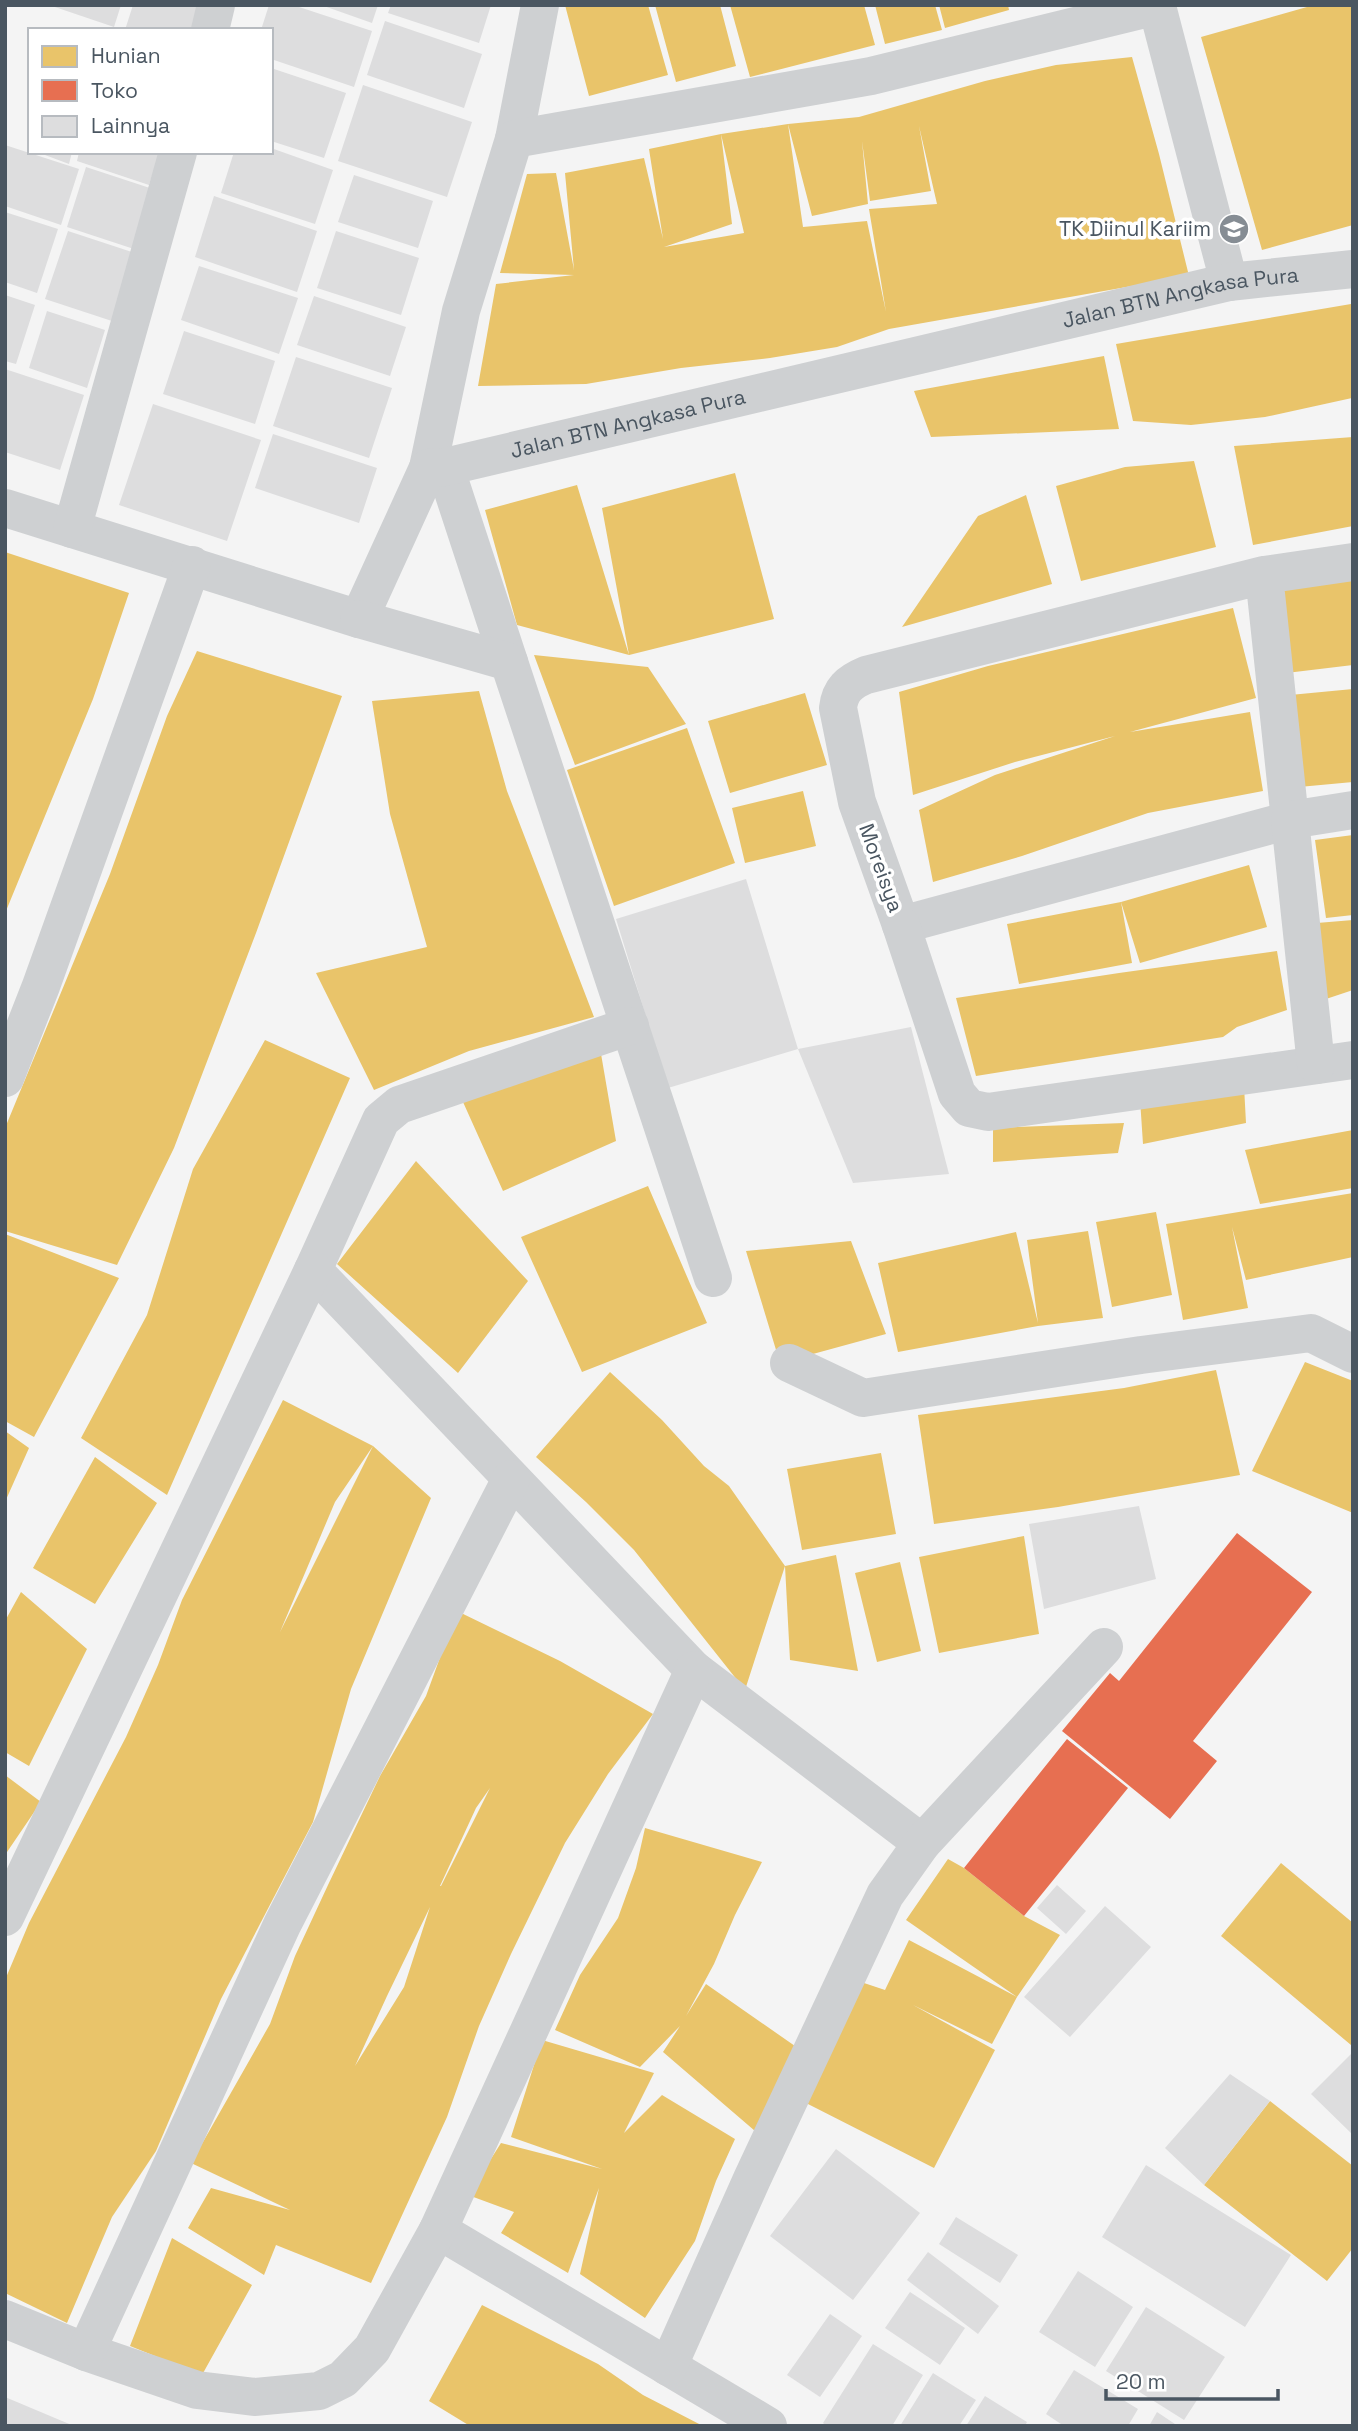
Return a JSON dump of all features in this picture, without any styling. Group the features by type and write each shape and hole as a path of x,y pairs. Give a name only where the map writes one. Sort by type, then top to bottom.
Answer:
{"street":[{"path":"210,28 216,5"},
{"path":"359,619 437,467 461,311 514,139 540,5"},
{"path":"514,139 871,76 1157,6 1229,282"},
{"path":"72,528 177,154"},
{"name":"Jalan BTN Angkasa Pura","path":"437,467 1229,282 1353,269"},
{"path":"437,467 509,662 713,1278"},
{"path":"5,508 359,619 509,662"},
{"name":"Moreisya","path":"1353,562 1264,575 866,675 855,679 844,689 839,697 838,708 857,802 901,925 1290,820 1353,810"},
{"path":"5,1078 41,986 192,565"},
{"path":"901,925 957,1094 970,1108 988,1112 1334,1063 1290,820 1264,575"},
{"path":"5,1917 313,1270 381,1120 399,1105 630,1026"},
{"path":"313,1270 694,1670 922,1843"},
{"path":"789,1363 863,1398 1140,1355 1353,1327"},
{"path":"1311,1333 1353,1354"},
{"path":"86,2352 282,1925 511,1479"},
{"path":"668,2367 752,2179 885,1895 922,1843 1104,1647"},
{"path":"5,2319 86,2352 197,2390 254,2397 319,2391 343,2379 372,2348 438,2230 694,1670"},
{"path":"438,2230 768,2426"}],"building: Hunian":[{"path":"565,5 648,5 668,75 589,96"},
{"path":"655,5 720,5 736,66 676,82"},
{"path":"730,5 864,5 875,45 750,77"},
{"path":"875,5 935,5 942,30 885,44"},
{"path":"939,5 1008,5 1009,10 945,28"},
{"path":"1314,5 1353,5 1353,225 1262,250 1201,37"},
{"path":"1132,57 1189,276 889,329 837,347 770,358 681,368 586,384 478,386 496,284 574,275 500,273 527,174 556,173 574,270 565,173 644,158 663,239 649,149 721,134 788,124 859,117 985,81 1056,65","holes":["788,124 812,216 868,204 862,141 870,201 931,191 919,126 937,204 869,209 886,312 867,221 803,227","721,134 744,233 664,247 732,224"]},
{"path":"1351,304 1352,398 1265,417 1191,425 1133,421 1116,344"},
{"path":"1104,356 1119,429 931,437 914,391"},
{"path":"1353,437 1353,526 1253,545 1234,446"},
{"path":"1194,461 1216,547 1081,581 1056,486 1125,467"},
{"path":"735,473 774,619 629,655 602,508"},
{"path":"577,485 629,655 517,625 485,510"},
{"path":"1026,495 1052,584 902,627 978,516"},
{"path":"5,552 129,593 93,699 6,911"},
{"path":"1353,578 1353,665 1278,674 1268,587"},
{"path":"1233,608 1256,698 1130,732 1250,712 1263,791 1148,813 1022,856 933,882 919,810 995,775 1115,736 1015,762 913,795 899,692 988,666"},
{"path":"197,651 342,696 174,1148 117,1265 5,1231 5,1128 110,874 167,716"},
{"path":"534,655 648,667 686,724 575,765"},
{"path":"1353,689 1353,782 1299,787 1290,695"},
{"path":"479,691 507,791 594,1017 469,1051 374,1090 316,973 427,947 390,814 372,701"},
{"path":"805,693 827,765 730,793 708,721"},
{"path":"687,728 735,863 614,906 567,770"},
{"path":"803,791 816,846 745,863 732,808"},
{"path":"1353,835 1353,915 1326,918 1315,840"},
{"path":"1249,865 1267,927 1140,963 1121,902"},
{"path":"1121,902 1132,963 1019,984 1007,924"},
{"path":"1353,920 1353,990 1317,1002 1317,923"},
{"path":"1277,951 1287,1010 1237,1027 1223,1037 976,1076 956,998"},
{"path":"265,1040 350,1078 167,1495 81,1438 147,1315 193,1169"},
{"path":"600,1048 616,1141 503,1191 463,1102"},
{"path":"1244,1086 1246,1123 1143,1144 1140,1099"},
{"path":"1124,1123 1118,1153 993,1162 993,1128"},
{"path":"1353,1130 1353,1188 1260,1204 1245,1150"},
{"path":"416,1161 528,1281 458,1373 337,1264"},
{"path":"648,1186 707,1323 582,1372 521,1237"},
{"path":"1353,1193 1353,1257 1246,1280 1232,1227 1248,1308 1183,1320 1166,1224"},
{"path":"1156,1212 1172,1295 1112,1307 1096,1222"},
{"path":"1088,1231 1103,1318 1038,1326 898,1352 878,1263 1016,1232 1038,1323 1027,1240"},
{"path":"5,1234 119,1278 34,1437 5,1421"},
{"path":"851,1241 886,1334 780,1363 746,1251"},
{"path":"1305,1362 1353,1381 1353,1513 1252,1471"},
{"path":"1216,1370 1240,1475 1058,1507 934,1524 918,1415 1124,1388"},
{"path":"610,1372 662,1420 704,1466 729,1486 785,1566 745,1690 634,1550 536,1457"},
{"path":"283,1400 373,1446 431,1498 351,1689 313,1822 221,1999 156,2151 112,2217 67,2323 5,2293 5,1980 29,1923 126,1737 158,1665 182,1600","holes":["373,1446 280,1632 335,1502"]},
{"path":"5,1431 29,1448 5,1502"},
{"path":"881,1453 896,1534 802,1550 787,1469"},
{"path":"95,1457 157,1503 95,1604 33,1568"},
{"path":"1024,1536 1039,1634 939,1653 919,1557"},
{"path":"836,1555 858,1671 790,1660 785,1566"},
{"path":"900,1562 921,1651 877,1662 855,1573"},
{"path":"21,1592 87,1649 29,1766 5,1752 5,1621"},
{"path":"457,1611 560,1661 653,1714 608,1774 565,1843 479,2026 447,2117 371,2283 276,2245 264,2275 188,2228 211,2188 290,2210 191,2163 270,2024 295,1956 328,1885 380,1776 426,1696","holes":["490,1788 441,1886 440,1886 476,1808","430,1907 404,1987 355,2066 387,1996"]},
{"path":"5,1775 41,1802 5,1855"},
{"path":"645,1828 762,1862 686,2016 706,1984 805,2053 755,2131 663,2052 680,2026 640,2067 555,2030 580,1975 618,1918 636,1868"},
{"path":"948,1859 964,1868 1024,1916 1060,1935 1017,1997 906,1920"},
{"path":"1281,1863 1353,1923 1351,2045 1221,1936"},
{"path":"909,1940 1017,1997 992,2044 913,2005 995,2050 934,2168 804,2102 864,1983 885,1990"},
{"path":"542,2040 654,2073 624,2133 662,2095 735,2139 716,2181 695,2241 645,2318 580,2274 599,2188 568,2273 501,2233 514,2212 468,2195 501,2143 602,2169 511,2137"},
{"path":"1270,2101 1353,2166 1353,2248 1327,2281 1204,2185"},
{"path":"172,2238 252,2285 202,2375 130,2346"},
{"path":"482,2305 598,2364 643,2395 703,2426 470,2426 429,2401"}],"building: Toko":[{"path":"1237,1533 1312,1592 1193,1741 1217,1761 1170,1819 1062,1731 1110,1673 1119,1681"},
{"path":"1067,1739 1128,1788 1024,1916 964,1868"}],"building: Lainnya":[{"path":"49,5 121,5 114,27"},
{"path":"133,5 208,5 201,28 126,28"},
{"path":"269,5 293,5 372,31 354,87 273,60 273,28 262,28"},
{"path":"321,5 378,5 372,23"},
{"path":"391,5 491,5 479,43 388,13"},
{"path":"385,21 482,54 464,108 367,75"},
{"path":"273,69 346,93 324,158 273,142"},
{"path":"363,85 472,122 447,197 338,161"},
{"path":"5,145 79,169 61,225 5,206"},
{"path":"273,149 333,170 315,224 221,193 233,154 273,154"},
{"path":"42,154 72,154 69,164"},
{"path":"79,154 159,154 149,185 77,161"},
{"path":"86,167 159,191 140,251 67,227"},
{"path":"354,175 433,201 418,248 338,222"},
{"path":"214,196 317,231 297,292 195,257"},
{"path":"5,212 58,229 37,293 5,282"},
{"path":"68,231 141,255 118,323 45,299"},
{"path":"336,231 419,258 401,315 317,288"},
{"path":"199,266 298,298 279,354 181,320"},
{"path":"5,295 35,305 16,364 5,361"},
{"path":"314,296 406,327 390,376 297,345"},
{"path":"47,311 105,330 87,388 29,368"},
{"path":"184,331 275,361 255,424 163,394"},
{"path":"296,357 392,388 369,458 273,426"},
{"path":"5,369 84,395 60,470 5,452"},
{"path":"153,404 261,440 227,541 119,505"},
{"path":"273,434 377,468 359,523 255,488"},
{"path":"746,879 798,1049 668,1088 616,919"},
{"path":"911,1027 949,1174 853,1183 798,1049"},
{"path":"1139,1506 1156,1579 1044,1609 1029,1524"},
{"path":"1057,1885 1086,1911 1066,1934 1037,1908"},
{"path":"1105,1906 1151,1947 1070,2037 1024,1997"},
{"path":"1353,2052 1353,2135 1311,2094"},
{"path":"1230,2074 1270,2101 1204,2185 1165,2148"},
{"path":"836,2149 920,2213 853,2300 770,2236"},
{"path":"1146,2165 1291,2255 1245,2327 1102,2237"},
{"path":"956,2217 1018,2255 1000,2283 939,2244"},
{"path":"928,2252 999,2306 978,2334 907,2280"},
{"path":"1078,2271 1133,2307 1095,2367 1039,2332"},
{"path":"910,2292 965,2328 940,2365 885,2328"},
{"path":"1146,2307 1225,2357 1184,2420 1106,2371"},
{"path":"830,2314 862,2336 820,2397 787,2375"},
{"path":"873,2344 923,2375 892,2426 826,2426 823,2423"},
{"path":"1074,2370 1138,2409 1128,2426 1064,2426 1046,2414"},
{"path":"933,2373 976,2400 959,2426 900,2426"},
{"path":"985,2396 1027,2422 1025,2426 966,2426"},
{"path":"5,2397 74,2426 5,2426"},
{"path":"1157,2412 1178,2426 1149,2426"}],"place":[{"name":"TK Diinul Kariim","path":"1234,229"}]}
